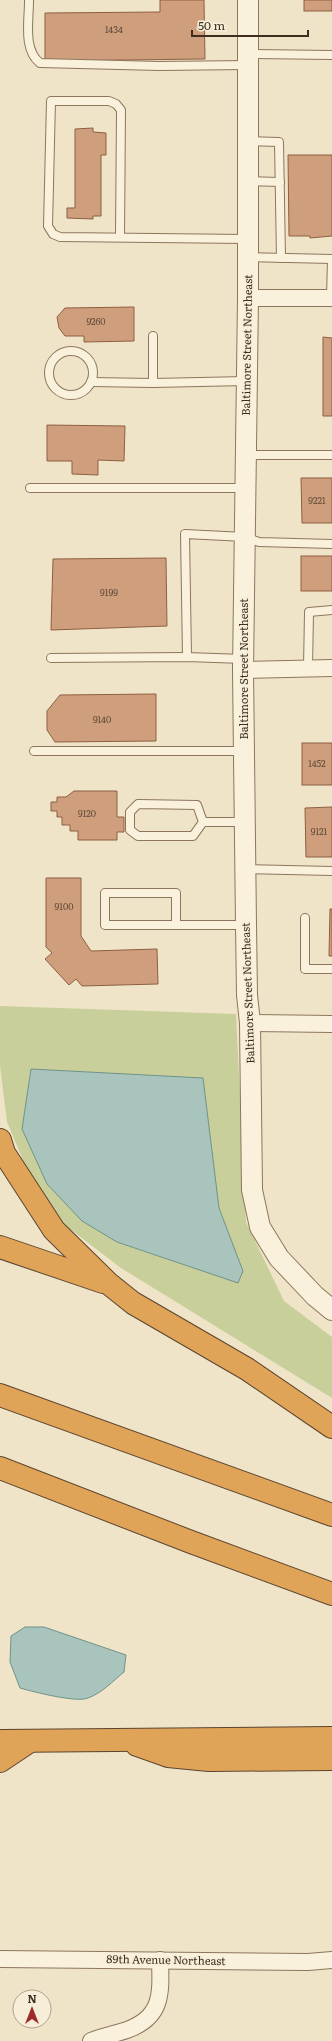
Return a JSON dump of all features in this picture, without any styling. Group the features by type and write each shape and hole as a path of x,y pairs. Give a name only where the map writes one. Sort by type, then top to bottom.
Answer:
{"highway":[{"path":"0,1140 4,1153 54,1230 108,1283 137,1306 247,1369 332,1427"},
{"path":"0,1247 108,1283"},
{"path":"0,1395 332,1515"},
{"path":"8,1478 191,1542 332,1594"},
{"path":"0,1741 332,1738"},
{"path":"123,1740 168,1756 209,1760 332,1759"},
{"path":"0,1761 30,1741"}],"street":[{"name":"Baltimore Street Northeast","path":"248,0 248,298 243,665 247,995 250,1023 252,1190 260,1227 279,1258 315,1296 332,1310"},
{"path":"248,298 331,298"},
{"path":"243,665 332,668"},
{"path":"250,1023 332,1024"},
{"name":"89th Avenue Northeast","path":"0,1959 308,1962 332,1960"},
{"path":"91,2041 140,2025 150,2017 157,2004 161,1988 160,1960"}],"lane":[{"path":"29,1 30,50 34,58 40,63 159,66 332,55"},
{"path":"120,237 120,110 116,104 109,101 51,101 48,226 53,234 60,237 120,237 248,248 281,258 332,259 331,298"},
{"path":"248,140 279,142 281,258"},
{"path":"248,181 280,182"},
{"path":"153,336 153,383"},
{"path":"64,352 78,353 90,361 92,368 91,382 82,393 67,396 60,393 50,382 49,368 52,361 64,352"},
{"path":"91,382 153,383 247,381"},
{"path":"246,455 332,455"},
{"path":"30,488 245,488"},
{"path":"188,657 186,534 245,537 259,542 332,544"},
{"path":"308,668 309,612 332,610"},
{"path":"51,658 188,657 243,665"},
{"path":"34,751 244,751"},
{"path":"138,804 197,805 203,822 193,836 138,836 130,830 130,812 138,804"},
{"path":"203,822 246,822"},
{"path":"246,869 332,871"},
{"path":"176,924 176,893 105,893 105,924 246,925"},
{"path":"305,918 305,969 332,969"}],"green space":[{"path":"0,1006 236,1014 246,1222 284,1301 332,1337 332,1398 121,1268 66,1226 28,1172 7,1122 0,1066"}],"water":[{"path":"31,1069 203,1078 219,1208 243,1271 238,1283 117,1242 82,1221 47,1184 22,1129"},
{"path":"25,1627 44,1627 126,1655 124,1672 98,1693 82,1699 55,1696 20,1688 10,1662 11,1636"}],"building":[{"path":"160,0 204,0 205,59 45,61 45,13 160,12"},
{"path":"304,0 332,0 332,11 304,11"},
{"path":"93,128 93,132 106,133 106,155 101,155 101,216 93,216 93,219 67,218 67,208 75,208 75,129"},
{"path":"288,155 332,155 332,236 310,238 310,236 289,236"},
{"path":"134,307 134,341 84,342 84,336 65,336 59,328 57,317 65,308"},
{"path":"323,337 332,338 332,416 323,416"},
{"path":"47,425 125,426 124,461 98,460 98,475 72,474 72,461 47,461"},
{"path":"301,478 332,478 332,523 302,523"},
{"path":"301,556 332,556 332,591 301,591"},
{"path":"166,558 167,626 51,630 53,559"},
{"path":"156,694 156,741 55,742 47,730 47,711 60,695"},
{"path":"302,743 332,743 332,785 302,785"},
{"path":"74,791 117,791 117,817 124,817 124,832 117,832 117,840 78,840 78,831 70,831 70,825 62,825 62,817 57,817 57,811 51,811 51,802 57,802 57,797 66,797"},
{"path":"332,807 332,857 306,857 305,808"},
{"path":"46,878 81,878 81,936 91,951 157,949 158,984 82,986 76,979 69,985 45,959 52,953 46,947"},
{"path":"330,909 332,909 332,956 329,956"}]}
